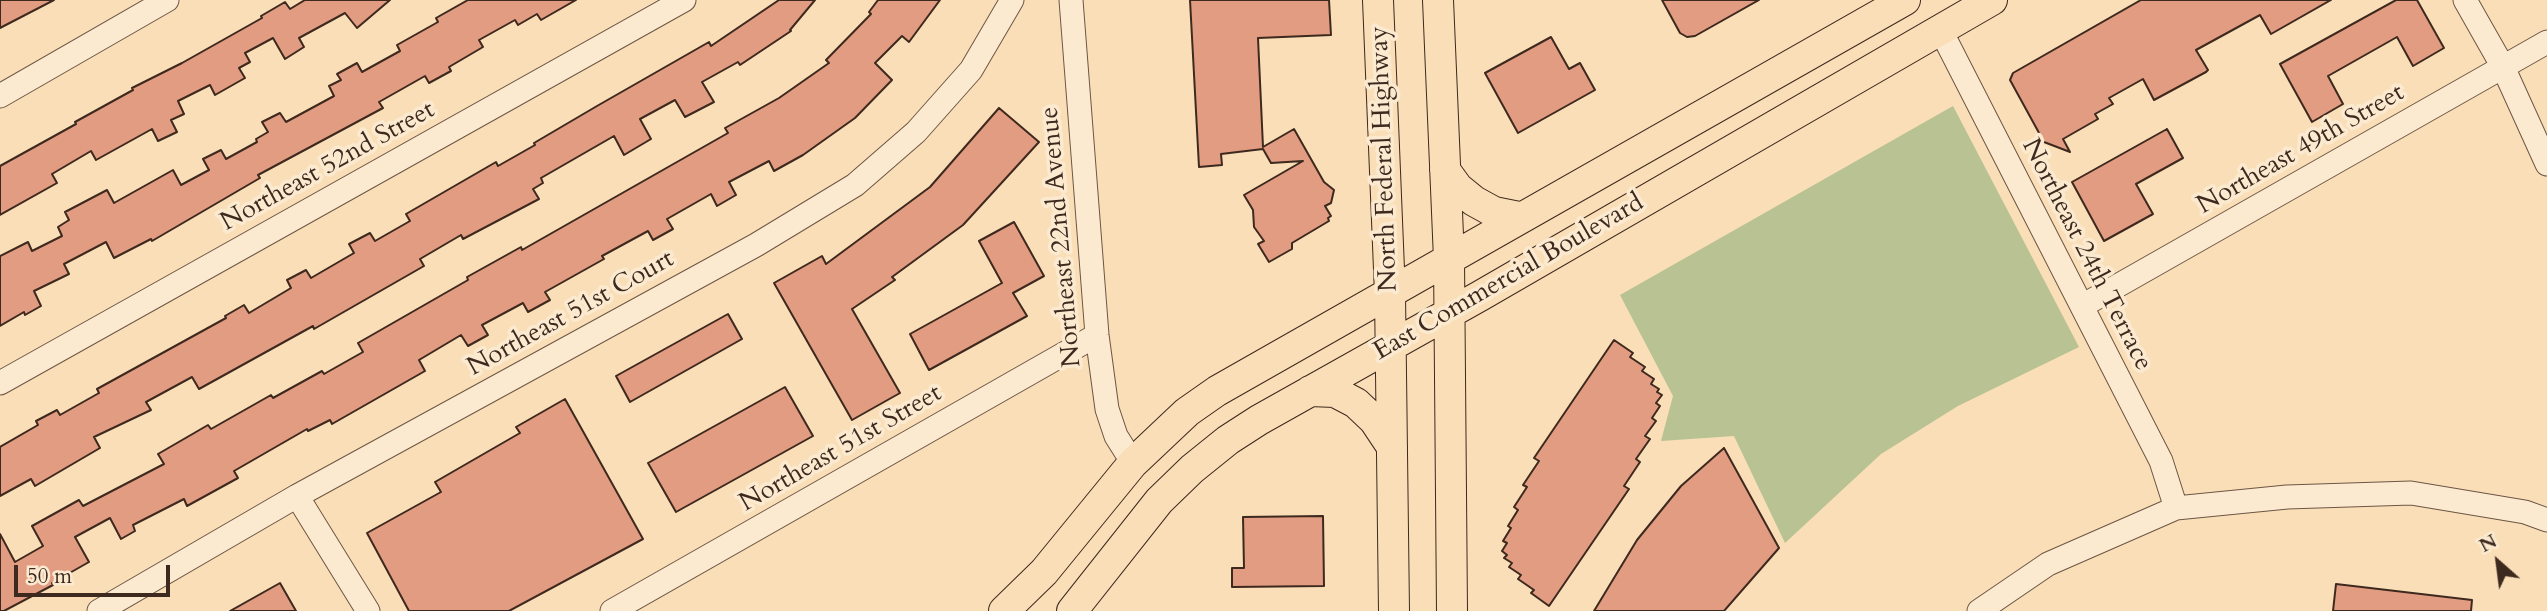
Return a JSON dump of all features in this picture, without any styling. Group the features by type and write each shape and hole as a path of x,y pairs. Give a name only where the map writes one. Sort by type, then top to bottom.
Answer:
{"main road":[{"name":"North Federal Highway","path":"1378,0 1390,294 1394,611"},
{"path":"1438,0 1449,259 1452,611"},
{"name":"East Commercial Boulevard","path":"1004,611 1044,572 1133,463 1187,412 1217,391 1905,0"},
{"name":"East Commercial Boulevard","path":"1072,611 1159,501 1192,468 1259,419 1449,313 1942,14 1992,0"},
{"path":"1445,170 1458,188 1474,201 1494,212 1519,217"},
{"path":"1310,391 1335,392 1356,403 1374,420 1392,447"}],"street":[{"path":"0,96 167,0"},
{"name":"Northeast 52nd Street","path":"0,383 684,0"},
{"name":"Northeast 51st Court","path":"99,611 297,496 756,245 855,185 916,132 971,70 1012,0"},
{"name":"Northeast 22nd Avenue","path":"1071,0 1097,335 1107,409 1116,436 1133,463"},
{"path":"2465,0 2503,67 2547,164"},
{"name":"Northeast 24th Terrace","path":"1942,14 2082,306 2161,461 2176,509"},
{"name":"Northeast 49th Street","path":"2082,306 2547,42"},
{"name":"Northeast 51st Street","path":"612,611 1097,335"},
{"path":"1979,611 2048,564 2176,509 2287,497 2411,494 2525,512 2547,520"},
{"path":"297,496 368,611"}],"green space":[{"path":"1953,106 2079,347 1958,406 1881,454 1785,543 1734,436 1661,441 1673,396 1620,295"}],"building":[{"path":"0,0 54,0 0,28"},
{"path":"305,0 390,0 357,28 345,13 299,38 304,47 285,59 273,38 245,53 250,62 239,68 245,78 215,95 210,85 178,101 184,114 171,120 177,132 158,141 152,129 96,160 91,151 52,174 57,183 0,215 0,166 76,124 75,122 133,90 132,88 262,18 261,16 285,2 290,9"},
{"path":"468,0 576,0 541,20 537,14 518,25 515,20 479,40 483,47 449,67 451,71 429,83 425,76 379,102 383,108 258,175 260,178 152,241 151,239 114,258 106,242 64,264 69,274 34,291 41,306 0,326 0,256 28,242 32,251 62,236 58,227 69,220 65,212 107,190 114,203 173,170 181,185 209,170 203,159 221,150 226,159 257,142 256,139 268,132 262,122 280,113 286,122 334,96 329,86 341,80 337,74 357,63 362,72 400,51 397,45 438,22 436,18"},
{"path":"779,0 815,0 791,31 740,65 738,62 702,82 714,102 685,117 675,100 640,119 651,139 624,155 614,136 541,178 543,183 533,189 539,199 463,239 461,235 420,259 424,266 314,329 313,326 199,389 192,377 146,402 151,410 94,437 100,448 35,486 31,479 0,496 0,447 38,425 36,421 57,410 60,415 99,393 97,389 226,318 225,316 244,305 249,313 291,288 287,280 306,270 311,278 354,253 349,244 370,233 375,241 410,221 406,214 496,162 498,166 535,145 534,143 709,42 711,46"},
{"path":"878,0 940,0 909,42 902,36 875,63 892,80 855,118 803,155 774,171 769,161 729,182 736,195 717,206 711,194 667,219 673,229 653,240 648,231 545,292 550,300 528,312 523,303 482,325 488,335 468,346 461,335 419,360 425,371 332,424 330,420 308,431 307,429 234,471 238,478 187,506 184,499 133,525 135,531 121,539 110,518 75,537 89,562 52,583 53,585 0,611 0,534 15,562 43,546 32,526 79,500 83,506 164,464 158,454 208,425 211,429 271,395 273,398 363,352 358,343 468,280 467,277 521,247 522,250 728,133 725,128 779,98 829,63 826,60 871,14 869,12"},
{"path":"1190,0 1329,0 1331,35 1258,38 1263,147 1294,129 1324,182 1334,190 1331,203 1325,206 1331,216 1329,221 1292,243 1292,249 1269,262 1258,244 1264,241 1254,227 1253,210 1244,195 1303,161 1271,163 1263,149 1221,154 1222,165 1199,167"},
{"path":"1662,0 1759,0 1695,36 1687,37 1680,33"},
{"path":"2141,0 2331,0 2271,34 2260,15 2196,50 2208,70 2154,100 2143,79 2109,98 2113,104 2095,114 2098,119 2063,139 2070,152 2044,142 2010,80 2013,73"},
{"path":"2396,0 2417,0 2444,48 2413,66 2397,37 2328,76 2343,104 2312,122 2280,64"},
{"path":"1551,37 1569,69 1580,63 1595,90 1518,133 1485,73"},
{"path":"999,108 1039,142 963,225 892,277 895,280 852,309 900,393 852,420 774,283 822,256 826,264 930,187"},
{"path":"2167,129 2183,158 2136,184 2153,214 2104,241 2072,182"},
{"path":"1014,222 1044,276 1013,293 1027,316 929,370 910,334 1002,283 979,241"},
{"path":"728,314 742,339 630,402 616,376"},
{"path":"1614,340 1633,353 1630,357 1645,367 1642,371 1654,379 1651,384 1659,389 1657,392 1662,395 1656,403 1660,406 1652,418 1656,421 1645,436 1650,439 1636,459 1640,462 1624,486 1629,489 1549,606 1531,593 1534,590 1518,579 1521,575 1509,567 1512,563 1504,558 1507,555 1502,551 1507,543 1503,541 1518,510 1514,507 1527,487 1523,485 1539,461 1534,458"},
{"path":"785,387 813,436 676,512 648,463"},
{"path":"565,399 643,539 509,611 409,611 367,533 441,492 435,482 520,433 516,427"},
{"path":"1724,448 1779,548 1724,611 1594,611 1637,540 1681,486"},
{"path":"1323,516 1324,586 1232,587 1232,568 1244,568 1243,517"},
{"path":"280,583 296,611 230,611"},
{"path":"2336,584 2472,600 2471,611 2333,611"}]}
